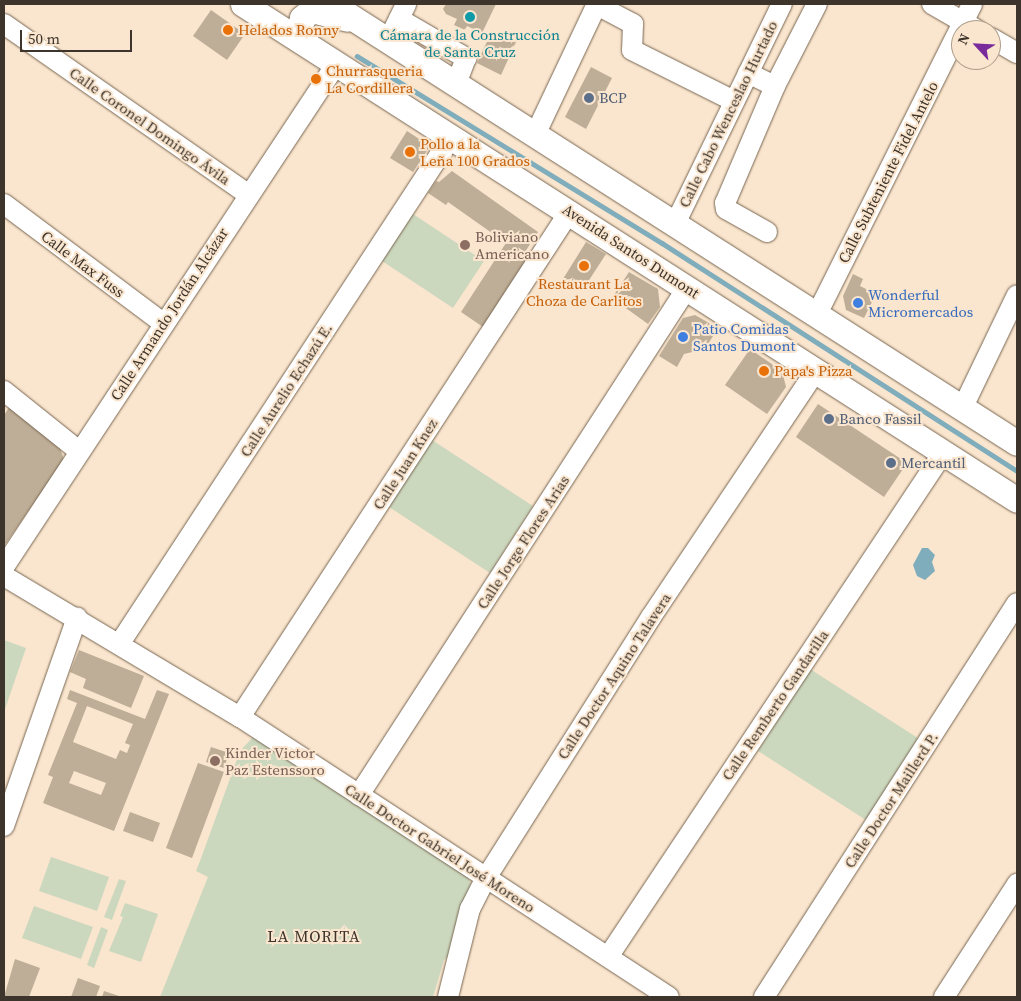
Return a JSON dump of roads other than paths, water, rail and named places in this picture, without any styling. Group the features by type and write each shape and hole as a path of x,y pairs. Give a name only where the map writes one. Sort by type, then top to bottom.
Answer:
{"main road":[{"name":"Avenida Santos Dumont","path":"243,4 570,211 815,372 1017,500"},
{"path":"254,4 287,14 298,10 301,4"},
{"path":"331,4 366,26"},
{"path":"298,38 302,18 312,10 328,12 366,26 398,21 456,84 1017,443"}],"street":[{"path":"535,135 597,4 633,24 632,50 734,101"},
{"name":"Calle Cabo Wenceslao Hurtado","path":"675,224 782,4"},
{"path":"767,232 726,209 725,203 775,86 817,4"},
{"path":"932,4 960,20"},
{"name":"Calle Subteniente Fidel Antelo","path":"971,20 972,4"},
{"name":"Calle Coronel Domingo Ávila","path":"4,24 248,194"},
{"path":"1001,44 1017,53"},
{"name":"Calle Subteniente Fidel Antelo","path":"817,314 951,62"},
{"name":"Calle Armando Jordán Alcázar","path":"4,567 248,194 337,63"},
{"path":"748,72 775,86"},
{"name":"Calle Aurelio Echazú E.","path":"120,643 452,136"},
{"name":"Calle Max Fuss","path":"4,204 163,324"},
{"name":"Calle Juan Knez","path":"240,718 570,211"},
{"name":"Calle Jorge Flores Arias","path":"359,795 687,288"},
{"path":"963,407 1017,296"},
{"name":"Calle Doctor Aquino Talavera","path":"448,997 470,910 486,878 651,617 815,372"},
{"path":"4,391 79,451"},
{"name":"Calle Remberto Gandarilla","path":"608,957 943,453"},
{"name":"Calle Doctor Gabriel José Moreno","path":"4,576 77,617 240,718 669,997"},
{"name":"Calle Doctor Maillerd P.","path":"764,997 1017,603"},
{"path":"4,826 77,617"},
{"path":"944,997 1017,884"}],"water":[{"path":"922,548 928,548 935,555 932,562 935,571 925,580 917,576 913,565"}],"waterway":[{"path":"357,56 662,243 1017,471"}],"place":[{"name":"Cámara de la Construcción de Santa Cruz","path":"470,17"},
{"name":"Helados Ronny","path":"228,30"},
{"name":"Churrasqueria La Cordillera","path":"316,79"},
{"name":"BCP","path":"589,98"},
{"name":"Pollo a la Leña 100 Grados","path":"410,152"},
{"name":"Boliviano Americano","path":"465,245"},
{"name":"Restaurant La Choza de Carlitos","path":"584,266"},
{"name":"Wonderful Micromercados","path":"858,303"},
{"name":"Patio Comidas Santos Dumont","path":"683,337"},
{"name":"Papa's Pizza","path":"764,371"},
{"name":"Banco Fassil","path":"829,419"},
{"name":"Mercantil","path":"891,463"},
{"name":"Kinder Victor Paz Estenssoro","path":"215,761"}],"district":[{"name":"LA MORITA","path":"314,936"}]}
